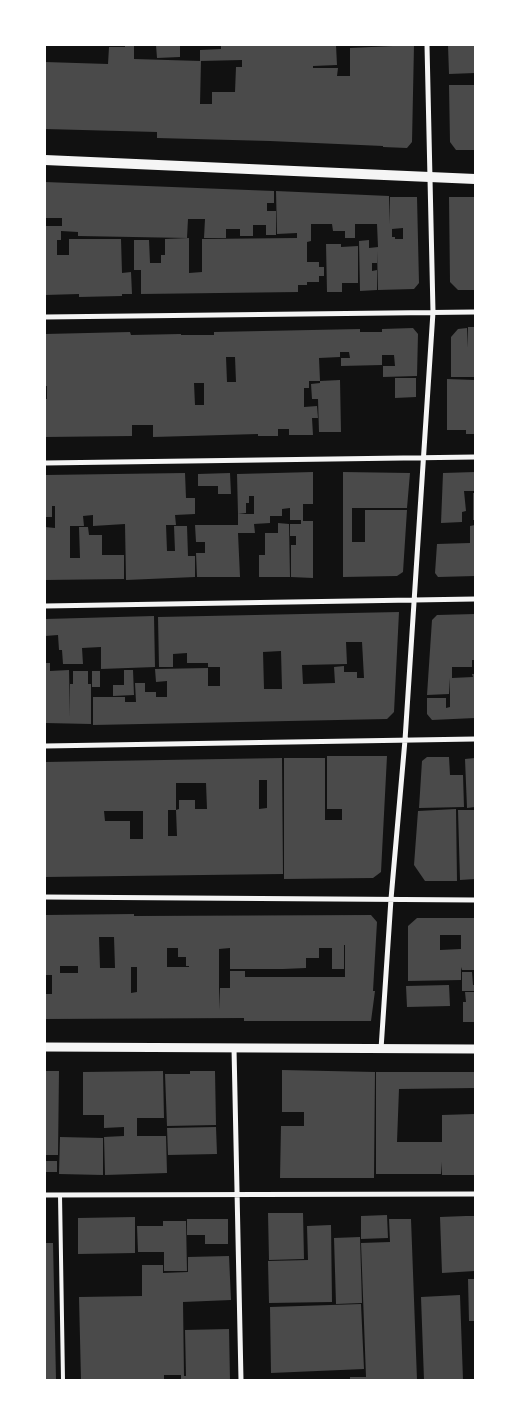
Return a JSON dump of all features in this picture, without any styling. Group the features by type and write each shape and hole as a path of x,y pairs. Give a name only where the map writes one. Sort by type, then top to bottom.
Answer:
{"main road":[{"path":"45,160 475,179"}],"street":[{"path":"381,1049 391,899 405,740 433,312 431,178 426,45"},
{"path":"45,317 475,312"},
{"path":"45,463 475,457"},
{"path":"45,606 475,599"},
{"path":"45,746 475,739"},
{"path":"45,897 475,900"},
{"path":"45,1047 475,1049"},
{"path":"234,1048 241,1380"},
{"path":"45,1195 475,1194"}],"lane":[{"path":"60,1195 63,1380"}],"building":[{"path":"125,45 134,45 134,59 200,61 200,50 221,49 221,45 336,45 337,65 313,66 313,68 338,68 337,76 350,76 350,48 414,45 412,142 407,148 270,141 157,138 157,132 45,129 45,62 108,64 109,47 125,47","holes":["242,60 242,67 236,67 235,92 212,92 212,104 200,104 201,61"]},
{"path":"156,45 180,45 180,57 157,58"},
{"path":"448,45 475,45 475,73 449,74"},
{"path":"449,85 475,85 475,150 456,150 450,142"},
{"path":"45,182 274,191 274,203 267,203 267,211 276,211 276,235 266,235 266,225 253,225 253,236 240,236 240,229 226,229 226,238 204,238 205,219 188,219 187,238 78,236 78,232 61,231 61,240 57,240 57,255 69,255 69,239 121,239 122,273 131,272 132,294 79,297 79,294 45,295 45,226 62,226 62,218 45,218"},
{"path":"276,191 389,196 389,224 390,197 417,197 419,283 414,289 378,290 377,251 377,263 372,263 372,271 377,270 377,290 360,291 359,241 369,240 369,248 378,247 377,224 355,224 355,238 345,238 345,231 333,231 332,224 311,224 311,241 307,242 307,262 319,262 319,267 324,267 324,276 319,276 319,282 307,282 307,285 298,285 298,292 141,294 141,270 134,270 134,240 149,240 150,263 161,263 161,255 165,255 165,239 189,238 189,273 202,272 202,239 297,238 297,233 277,234","holes":["403,228 403,239 392,237 392,229"]},
{"path":"449,197 475,197 475,290 458,290 450,282"},
{"path":"326,244 341,244 341,247 358,246 358,283 342,283 342,292 327,292"},
{"path":"468,327 475,327 475,377 451,377 451,337 458,329 467,328 468,348"},
{"path":"413,328 418,334 417,376 383,377 383,366 395,366 394,355 382,355 382,365 341,366 341,358 350,358 349,352 340,352 340,357 319,358 320,381 309,381 309,388 304,388 304,407 317,406 318,418 312,418 313,435 289,435 289,429 278,429 278,436 258,436 258,434 153,437 153,425 132,425 132,436 45,437 47,386 45,386 45,334 130,332 131,335 214,335 214,332 360,329 360,332 382,332 382,329","holes":["226,357 235,357 236,382 227,382","194,383 204,383 204,405 195,405"]},
{"path":"395,378 416,378 416,397 395,398"},
{"path":"447,379 475,380 475,434 466,434 466,430 447,430"},
{"path":"340,380 341,432 319,432 318,399 312,399 311,384 320,383 320,381"},
{"path":"313,472 313,504 303,504 303,521 313,521 313,578 291,577 291,545 296,545 296,536 290,536 290,524 301,524 301,520 290,520 290,508 282,509 282,516 270,516 270,523 254,524 255,533 238,533 240,577 197,577 196,553 205,553 205,542 196,542 195,525 238,525 237,474","holes":["249,496 254,496 254,514 238,514 246,513 246,503 249,503"]},
{"path":"343,472 410,473 407,508 352,508 352,542 365,542 365,510 407,510 403,572 397,576 343,577"},
{"path":"475,472 475,491 464,491 466,511 462,512 462,522 441,523 443,473"},
{"path":"185,473 186,498 195,498 195,514 175,515 176,525 166,525 167,551 175,551 174,526 187,526 188,556 195,556 195,577 126,580 125,524 93,526 93,515 83,516 84,526 70,526 70,558 80,558 79,527 88,527 89,535 102,535 102,555 124,555 124,579 45,580 45,527 55,528 55,506 52,506 52,517 45,517 45,475"},
{"path":"230,473 231,494 218,494 218,486 198,486 198,474"},
{"path":"473,493 475,493 475,520 473,520"},
{"path":"278,523 289,524 290,577 259,577 259,555 265,555 265,533 278,533"},
{"path":"475,525 475,576 438,577 435,573 437,544 470,543 470,526"},
{"path":"399,612 394,712 387,719 93,725 93,697 125,697 125,702 136,702 135,683 145,683 145,692 156,692 156,697 167,697 167,681 156,682 155,669 208,668 208,686 220,686 220,667 208,667 208,663 187,663 187,653 173,654 173,667 159,667 158,617","holes":["346,642 362,642 364,678 357,678 357,672 344,672 344,666 334,667 335,683 303,684 302,665 347,664","281,651 282,689 264,689 263,652"]},
{"path":"475,614 475,660 472,660 472,667 452,667 452,678 473,677 472,674 475,674 475,718 432,720 427,714 427,698 446,698 446,708 450,707 450,678 449,694 427,695 432,620 437,615"},
{"path":"154,616 155,667 101,669 101,647 82,648 83,664 63,664 62,650 59,650 58,635 45,636 45,619"},
{"path":"45,663 50,663 50,671 69,670 70,717 70,684 73,684 73,671 88,671 88,684 91,684 91,724 45,723"},
{"path":"124,670 133,670 134,695 113,696 113,685 124,685"},
{"path":"92,671 100,671 100,687 92,687"},
{"path":"327,756 387,756 381,872 373,878 284,879 284,758 325,758 325,820 342,820 342,809 327,809"},
{"path":"427,757 449,757 450,775 463,775 464,807 419,808 422,761"},
{"path":"282,758 283,874 45,877 45,762","holes":["259,780 267,780 267,808 259,809","176,783 206,783 207,809 195,809 195,800 179,800 179,809 176,810","168,810 176,810 177,836 168,836","104,811 143,811 143,839 130,839 130,821 105,821"]},
{"path":"475,758 475,807 467,808 465,759"},
{"path":"456,809 457,881 425,881 414,865 418,811"},
{"path":"458,810 475,810 475,879 460,880"},
{"path":"45,915 371,915 377,922 373,991 375,991 371,1021 244,1021 244,1018 45,1019 45,994 52,994 52,975 45,975","holes":["99,937 114,937 115,968 100,968","345,945 345,977 245,977 245,971 230,971 230,988 220,988 219,1010 219,949 230,948 230,969 283,969 306,968 306,958 319,958 319,948 332,948 332,969 344,969","167,948 178,948 178,957 186,957 186,966 189,966 167,967","60,966 78,966 78,973 60,973","131,967 137,967 137,992 131,993"]},
{"path":"417,918 475,918 475,970 462,970 461,967 461,980 408,981 408,926","holes":["440,935 461,935 461,949 440,950"]},
{"path":"462,972 472,972 475,991 462,991"},
{"path":"449,985 450,1006 407,1007 406,986"},
{"path":"465,992 475,992 475,1022 463,1022 463,1002 466,1002"},
{"path":"282,1070 375,1072 374,1178 280,1178 281,1126 304,1126 304,1112 282,1112"},
{"path":"45,1071 59,1071 58,1155 45,1155"},
{"path":"163,1071 164,1118 137,1118 137,1136 166,1136 167,1173 105,1175 104,1137 124,1136 124,1127 104,1128 104,1115 83,1115 83,1072"},
{"path":"190,1071 215,1071 216,1125 167,1126 165,1074 190,1074"},
{"path":"376,1072 475,1072 475,1088 399,1089 397,1142 442,1142 442,1115 474,1114 475,1175 442,1175 442,1162 441,1174 376,1174"},
{"path":"216,1127 217,1154 168,1155 167,1128"},
{"path":"60,1137 103,1138 103,1175 59,1174"},
{"path":"45,1161 57,1161 57,1172 45,1172"},
{"path":"268,1213 303,1213 304,1259 269,1260"},
{"path":"387,1215 388,1238 361,1239 361,1216"},
{"path":"475,1216 475,1271 442,1273 440,1217"},
{"path":"135,1217 135,1253 78,1254 78,1218"},
{"path":"187,1219 228,1219 228,1244 205,1244 205,1235 187,1235"},
{"path":"389,1219 411,1219 417,1380 350,1380 350,1377 366,1377 361,1243 390,1242"},
{"path":"163,1221 186,1221 187,1271 164,1271 164,1252 138,1252 137,1226 163,1226"},
{"path":"331,1225 332,1302 269,1303 268,1261 308,1260 307,1226"},
{"path":"360,1237 362,1303 336,1304 334,1238"},
{"path":"45,1243 53,1243 56,1379 45,1380"},
{"path":"229,1256 231,1300 183,1302 184,1376 186,1376 185,1330 229,1329 230,1380 181,1380 181,1375 164,1375 164,1380 81,1380 79,1297 142,1296 142,1265 163,1265 163,1273 188,1272 188,1257"},
{"path":"468,1279 475,1279 475,1321 469,1321"},
{"path":"460,1295 463,1380 424,1380 421,1297"},
{"path":"361,1304 364,1369 271,1373 270,1307"}]}
